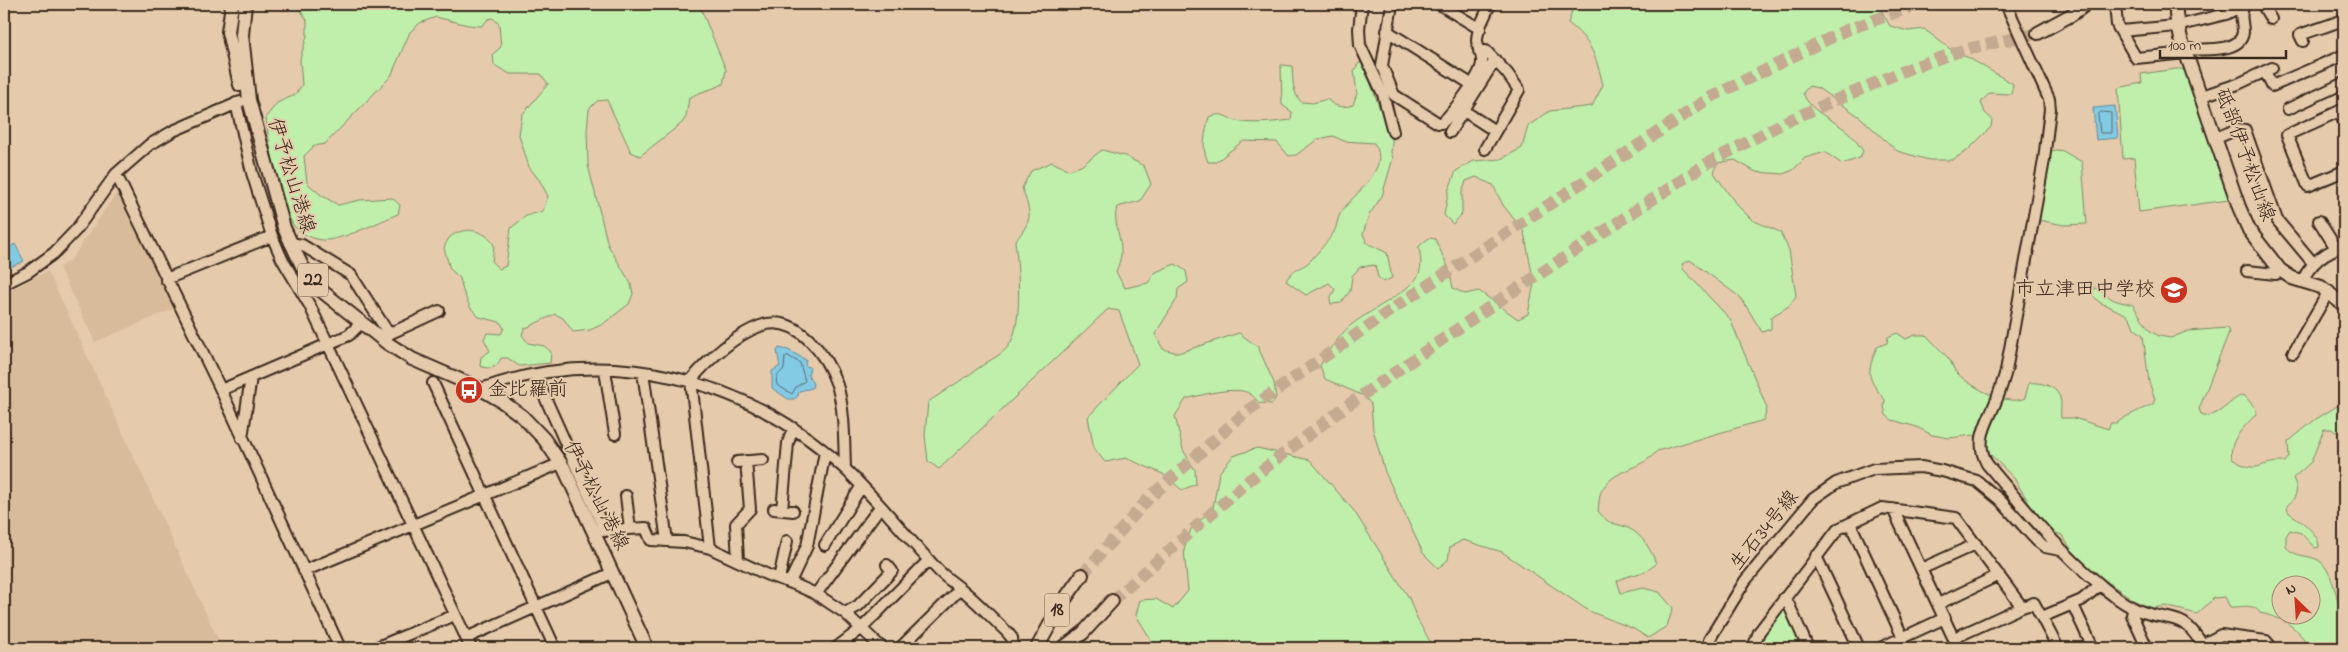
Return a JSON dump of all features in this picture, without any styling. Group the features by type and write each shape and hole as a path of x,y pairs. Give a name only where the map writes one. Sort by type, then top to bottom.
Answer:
{"main road":[{"name":"伊予松山港線","path":"232,4 228,32 241,89 249,100"},
{"name":"伊予松山港線","path":"246,4 242,35 249,100 290,244 312,279 324,292 362,323 387,338 412,359 481,389 522,416 557,457 599,531 612,573 647,648"},
{"path":"2038,33 2071,15 2086,4"},
{"name":"砥部伊予松山線","path":"2176,4 2177,26 2185,51 2249,230 2280,270 2329,291 2344,305"},
{"name":"18","path":"1037,648 1060,606 1082,575"},
{"name":"18","path":"1062,648 1083,632 1112,601"}],"street":[{"path":"1362,4 1359,29 1360,45 1383,94 1393,132"},
{"path":"1392,4 1382,66 1391,91 1402,100 1442,123 1471,84 1482,62 1477,41 1490,4"},
{"path":"1439,4 1480,29"},
{"path":"2006,4 2048,99 2050,109 2044,160 2006,371 1996,401 1982,432 1980,448 1987,464 2060,550 2100,585 2134,608 2182,621 2190,626 2203,647 2221,635 2266,641 2272,648"},
{"path":"2115,4 2117,25 2136,58 2185,51 2228,48 2241,39 2243,31 2240,16 2244,5"},
{"path":"2262,4 2271,19"},
{"path":"2121,31 2177,26 2226,14 2244,5"},
{"path":"2303,42 2300,36 2314,29 2328,27 2344,19"},
{"path":"1388,31 1471,84"},
{"path":"1479,51 1486,51 1518,90 1486,149"},
{"path":"2202,96 2238,84 2269,70 2272,86 2344,55"},
{"path":"1450,132 1495,60"},
{"path":"2288,109 2344,83"},
{"path":"4,284 28,272 54,253 76,230 116,174 149,145 173,131 236,103 249,100"},
{"path":"236,103 252,173 272,236 282,259 310,306 471,648"},
{"path":"2343,175 2308,186 2287,136 2342,110 2344,122"},
{"path":"1464,111 1495,131"},
{"path":"2216,138 2238,128 2245,130 2277,220 2313,262"},
{"path":"116,174 221,390 340,648"},
{"path":"2302,281 2313,262 2340,247 2319,220"},
{"path":"166,280 272,236"},
{"path":"290,244 302,245 351,275 387,338 439,311"},
{"path":"2247,271 2276,274 2280,270"},
{"path":"2293,353 2329,291"},
{"path":"221,390 354,332 362,323"},
{"path":"710,548 691,380 699,370 726,348 761,325 776,324 790,326 818,349 829,365 841,407 845,469"},
{"path":"481,389 505,380 535,375 583,370 605,370 643,372 691,380 733,395 793,428 845,469 940,573 1007,632 1012,638 1013,648"},
{"path":"605,370 615,434"},
{"path":"643,372 666,541"},
{"path":"535,375 565,443 599,531 646,528 652,540 684,542 710,548 816,594 845,613 882,648"},
{"path":"242,438 251,377"},
{"path":"433,384 556,648"},
{"path":"793,428 788,443 778,509 793,511"},
{"path":"304,571 484,495 557,457 565,443"},
{"path":"790,582 807,546 825,452"},
{"path":"738,560 736,524 750,509 742,461 763,460"},
{"name":"生石34号線","path":"1708,648 1709,640 1745,581 1812,499 1836,483 1874,468 1921,467 1942,470 1977,481 2000,500 2042,544 2046,547 2060,550"},
{"path":"825,546 861,487"},
{"path":"626,496 630,529"},
{"path":"816,594 880,507"},
{"path":"1753,648 1759,632 1833,533 1882,508 1956,518 2022,607"},
{"path":"1893,509 1958,648"},
{"path":"1850,523 1903,638"},
{"path":"779,579 787,540"},
{"path":"1921,569 1976,544"},
{"path":"1816,556 1859,648"},
{"path":"836,648 862,628 929,560"},
{"path":"845,613 858,606 892,571 886,565"},
{"path":"466,638 612,573"},
{"path":"1938,604 1999,575"},
{"path":"2042,617 2073,605 2092,594 2100,585"},
{"path":"900,648 960,589"},
{"path":"1784,598 1790,605 1808,648"},
{"path":"1954,638 2034,603 2058,648"},
{"path":"2073,605 2093,648"},
{"path":"2134,608 2132,616 2147,648"},
{"path":"375,648 455,615"},
{"path":"1880,648 1945,618"}],"shaded area":[{"path":"117,192 173,309 95,342 59,267 71,260"},
{"path":"48,271 222,648 4,648 4,293"}],"green space":[{"path":"296,4 699,4 726,70 723,84 689,98 686,117 682,123 640,156 631,152 607,100 597,101 589,109 587,131 588,165 608,245 631,284 633,294 629,304 603,324 590,330 573,332 563,318 555,314 524,329 522,335 528,343 544,346 551,352 550,363 519,366 508,358 501,358 493,367 480,366 481,357 490,351 484,339 487,333 501,334 504,328 500,322 479,317 470,307 460,278 450,269 444,247 449,238 456,234 468,230 474,231 485,235 494,245 492,262 499,269 506,266 511,228 526,216 543,211 548,196 540,181 529,167 519,135 522,115 548,84 541,74 510,74 494,65 493,54 501,47 499,24 493,18 488,19 482,26 468,25 436,17 420,23 410,32 391,76 325,144 314,146 304,156 307,183 321,195 338,205 360,200 392,198 400,205 398,214 350,234 330,239 315,239 298,230 290,219 280,191 272,158 266,117 277,103 295,95 302,85 300,59 307,36 307,20"},
{"path":"1586,4 1882,4 1881,10 1890,26 1908,31 1924,29 1954,52 1969,58 2013,84 2011,94 1990,93 1981,102 1985,113 1992,119 1991,127 1967,151 1952,160 1929,160 1897,151 1860,117 1818,88 1809,86 1803,93 1807,100 1818,112 1853,137 1863,151 1860,158 1842,164 1825,152 1805,158 1793,170 1783,174 1756,172 1735,160 1717,163 1714,173 1736,204 1752,220 1780,232 1789,250 1796,296 1789,306 1771,317 1771,329 1762,332 1741,298 1690,260 1682,264 1683,269 1730,319 1767,408 1764,420 1657,451 1644,462 1615,476 1608,481 1602,490 1598,511 1609,522 1628,528 1638,534 1649,548 1656,564 1646,571 1617,581 1621,593 1643,588 1659,592 1673,608 1667,626 1648,638 1634,629 1589,611 1502,552 1463,540 1450,547 1448,560 1438,568 1423,553 1385,472 1373,429 1371,404 1364,396 1325,379 1320,366 1333,345 1350,326 1406,289 1413,282 1418,276 1420,268 1419,246 1429,238 1435,239 1449,269 1453,288 1465,294 1479,291 1518,319 1528,314 1534,283 1524,232 1503,205 1493,185 1476,177 1466,181 1462,193 1462,214 1453,224 1444,215 1449,189 1456,171 1474,161 1501,159 1522,148 1528,126 1550,111 1592,106 1603,85 1598,66 1588,43 1568,23 1573,8"},
{"path":"1359,63 1363,63 1380,109 1393,132 1391,153 1393,158 1382,196 1369,215 1363,234 1367,243 1387,253 1392,278 1383,282 1378,277 1375,265 1360,267 1352,276 1350,291 1341,303 1331,304 1330,299 1335,289 1329,283 1306,295 1286,281 1295,270 1312,259 1332,235 1340,214 1375,172 1378,153 1374,143 1344,141 1333,136 1318,139 1296,155 1289,156 1277,142 1243,141 1216,162 1208,162 1204,140 1209,117 1215,115 1223,115 1248,123 1291,120 1292,112 1282,105 1281,65 1292,66 1294,90 1301,102 1313,103 1327,99 1339,107 1353,105 1357,93 1354,71"},
{"path":"2182,69 2186,72 2229,200 2139,212 2134,158 2123,159 2118,88 2142,83 2141,74"},
{"path":"1102,150 1125,156 1144,166 1151,184 1140,201 1117,207 1116,224 1121,253 1116,272 1125,288 1148,283 1156,272 1175,264 1186,271 1188,282 1178,289 1177,299 1155,334 1163,349 1178,353 1239,333 1258,347 1274,383 1276,397 1272,404 1259,403 1253,396 1244,391 1237,390 1209,393 1186,399 1175,416 1183,450 1195,470 1196,484 1182,490 1163,474 1126,458 1105,462 1094,448 1088,417 1138,364 1119,311 1108,309 939,469 928,461 925,435 928,402 1003,352 1011,341 1015,329 1019,298 1015,241 1025,227 1029,216 1022,188 1031,171 1052,162 1069,170 1081,166"},
{"path":"2049,151 2063,151 2082,162 2087,224 2064,225 2038,220"},
{"path":"2094,288 2112,299 2133,305 2150,331 2159,336 2171,338 2188,331 2227,328 2229,332 2199,409 2201,414 2213,414 2244,395 2256,409 2256,414 2242,429 2232,446 2232,459 2241,464 2254,467 2285,462 2289,457 2288,442 2316,419 2339,405 2344,409 2344,430 2335,432 2332,429 2324,429 2311,462 2293,478 2296,493 2287,506 2288,512 2316,536 2319,547 2315,548 2301,533 2290,530 2286,536 2286,547 2294,553 2318,560 2330,575 2338,601 2344,648 2311,648 2289,624 2320,624 2320,574 2270,574 2270,616 2250,607 2230,607 2225,597 2214,598 2197,614 2165,606 2153,608 2137,602 2093,572 2071,549 2062,535 2053,532 2038,518 2014,478 1990,454 1985,442 1973,435 1949,438 1932,435 1917,427 1892,420 1886,415 1885,400 1872,381 1870,370 1877,347 1887,343 1888,337 1897,333 1906,339 1915,335 1926,335 1948,358 1956,372 1980,390 2000,398 2018,400 2025,398 2029,383 2042,384 2051,387 2058,393 2061,402 2061,418 2074,418 2108,429 2111,423 2117,423 2153,404 2155,399 2149,382 2143,335 2134,328 2131,320 2125,314 2099,302 2092,294"},
{"path":"1257,448 1310,460 1354,511 1409,598 1417,619 1434,648 1151,648 1150,638 1136,615 1140,600 1156,599 1173,609 1188,591 1184,550 1191,529 1213,508 1219,473 1233,456"},
{"path":"1782,607 1788,608 1805,648 1755,648 1760,635"}],"water":[{"path":"2115,106 2118,138 2096,140 2093,108"},
{"path":"15,244 24,261 4,270 4,251"},
{"path":"779,348 788,350 806,360 805,365 810,368 808,375 813,384 812,388 799,391 798,396 794,399 788,399 772,388 772,371 780,366 777,351"}],"tunnel":[{"path":"1082,575 1149,498 1247,411 1401,303 1711,97 1844,31 1919,4"},
{"path":"1112,601 1248,481 1345,407 1479,314 1706,164 1787,121 1908,69 1963,50 2038,33"}],"place":[{"name":"市立津田中学校","path":"2174,290"},
{"name":"金比羅前","path":"469,390"}]}
